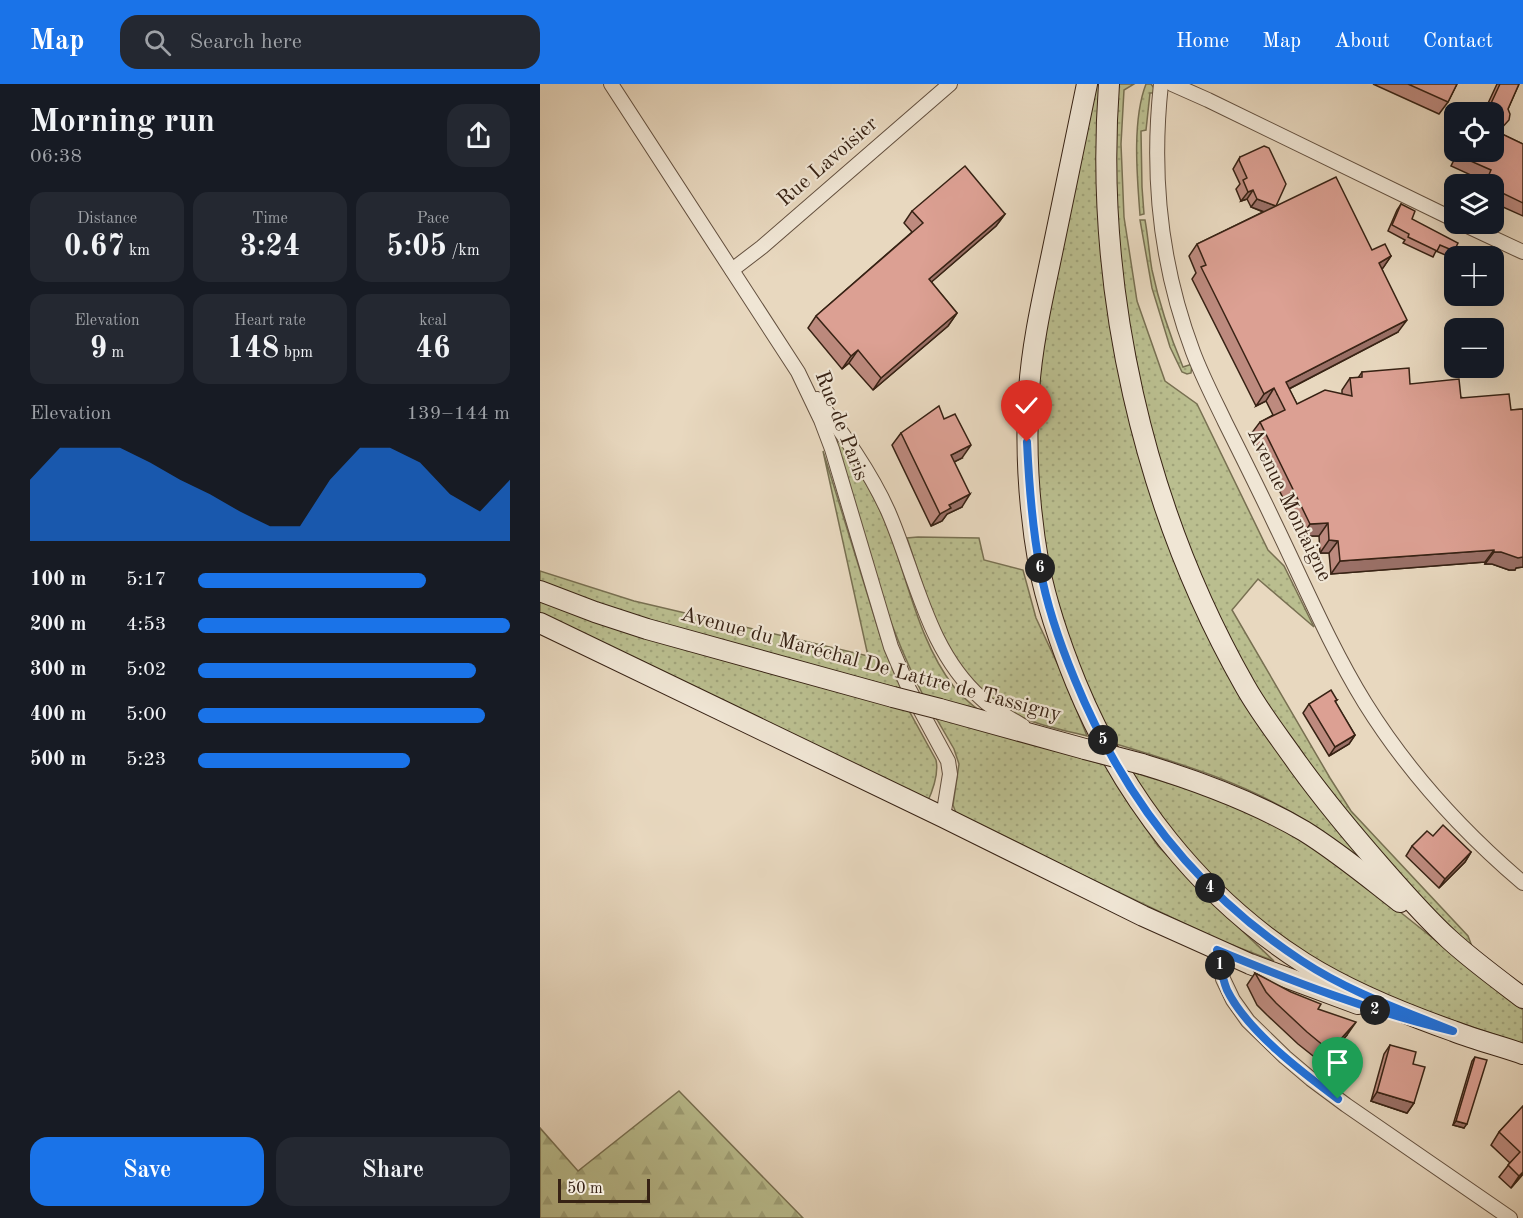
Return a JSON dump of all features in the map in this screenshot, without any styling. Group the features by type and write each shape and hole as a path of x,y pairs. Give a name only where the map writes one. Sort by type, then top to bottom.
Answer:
{"main road":[{"path":"1087,84 1035,339 1027,424 1030,490 1038,559 1052,617 1068,664 1087,708 1135,796 1175,851 1217,896 1269,938 1318,971 1369,997 1453,1031 1523,1054"},
{"path":"1109,84 1106,150 1108,215 1112,267 1130,381 1146,445 1171,524 1204,606 1246,689 1276,733 1356,838 1422,912 1464,952 1523,998"},
{"name":"Avenue du Maréchal De Lattre de Tassigny","path":"540,591 595,612 647,628 1142,764 1222,791 1269,812 1303,831 1339,855 1464,952"},
{"path":"540,623 943,817 1110,901 1217,950 1362,1006 1453,1031"}],"street":[{"name":"Rue de Paris","path":"611,84 798,372 821,420 832,449 891,648 909,689 948,761 950,774 943,817"},
{"name":"Rue Lavoisier","path":"732,270 762,247 950,84"},
{"name":"Avenue Montaigne","path":"1161,84 1157,160 1163,237 1176,299 1191,347 1203,375 1358,691 1411,768 1441,804 1472,837 1523,883"},
{"path":"1172,84 1444,215"},
{"path":"1484,234 1523,252"},
{"path":"798,372 839,428 876,488 899,538 933,630 951,664 982,699 1041,737"},
{"path":"1217,950 1223,980 1233,1000 1248,1021 1285,1057 1346,1105 1510,1218"}],"green space":[{"path":"1095,84 1100,84 1097,179 1100,229 1160,517 1186,587 1211,641 1384,883 1328,836 1272,801 1195,769 1116,744 1087,691 1051,579 1038,488 1035,441 1037,393 1051,298"},
{"path":"1117,84 1134,84 1124,90 1121,144 1124,217 1137,301 1165,381 1197,404 1268,550 1284,566 1314,627 1258,579 1232,610 1351,811 1468,936 1473,949 1446,925 1335,802 1253,684 1207,595 1165,480 1150,430 1125,304 1119,250 1114,144"},
{"path":"1146,84 1151,84 1154,93 1150,93 1146,130 1141,131 1144,214 1140,215 1137,131"},
{"path":"1140,220 1145,220 1152,270 1165,319 1183,367 1192,364 1191,373 1182,372 1170,347 1152,288"},
{"path":"840,440 880,510 932,652 954,687 981,712 923,695 896,634 873,571 835,443"},
{"path":"823,451 880,635 902,689 635,617 540,584 540,571 634,601 868,656"},
{"path":"907,538 979,538 984,560 1023,570 1036,618 1087,736 1048,727 1026,719 1000,705 979,687 961,666 935,618"},
{"path":"540,598 908,709 936,760 936,776 927,803 540,615"},
{"path":"935,716 1105,765 1158,846 1274,961 1219,940 956,813 953,805 959,764 954,749"},
{"path":"1132,772 1214,797 1278,826 1317,850 1360,880 1523,1010 1523,1044 1387,998 1321,964 1250,913 1193,860 1150,802"},
{"path":"679,1091 803,1218 540,1218 540,1128 578,1171"}],"building":[{"path":"1408,84 1457,84 1448,102"},
{"path":"1500,84 1519,84 1508,109 1509,120 1504,125 1504,102 1492,102"},
{"path":"1504,135 1523,144 1523,203 1504,194 1504,174 1489,174 1491,170 1473,162 1504,162"},
{"path":"1264,146 1269,148 1286,184 1276,206 1257,199 1253,190 1248,192 1243,180 1247,178 1239,160 1240,157"},
{"path":"965,166 1005,214 929,279 957,313 881,378 858,350 851,356 816,316 923,223 912,211"},
{"path":"1336,177 1372,250 1385,244 1391,256 1379,263 1407,320 1286,382 1297,404 1325,390 1352,396 1350,378 1362,377 1362,372 1409,368 1410,384 1459,379 1461,398 1509,394 1511,410 1523,409 1523,557 1518,558 1494,552 1494,550 1340,561 1338,541 1329,540 1328,523 1310,524 1260,422 1285,410 1274,388 1264,394 1201,267 1206,265 1197,244"},
{"path":"1401,204 1415,211 1412,219 1458,243 1456,246 1440,245 1437,251 1408,237 1409,234 1392,225"},
{"path":"939,406 944,419 955,414 971,445 951,455 970,494 949,505 951,508 940,514 901,433"},
{"path":"1331,690 1355,735 1335,747 1309,704"},
{"path":"1443,825 1471,852 1445,879 1412,846 1427,831 1433,836"},
{"path":"1255,973 1291,992 1321,1004 1318,1009 1356,1022 1330,1051 1276,1003 1266,992"},
{"path":"1390,1045 1416,1052 1413,1064 1425,1067 1414,1103 1377,1092"},
{"path":"1475,1057 1487,1060 1467,1124 1456,1121"},
{"path":"1523,1106 1523,1172 1519,1176 1508,1165 1520,1152 1499,1132"}],"route":[{"path":"1027,442 1037,550 1058,636 1087,708 1106,747 1125,781 1156,826 1175,851 1217,896 1262,933 1303,962 1351,989 1453,1031 1362,1006 1217,950 1223,980 1233,1000 1248,1021 1303,1073 1338,1099"}]}
